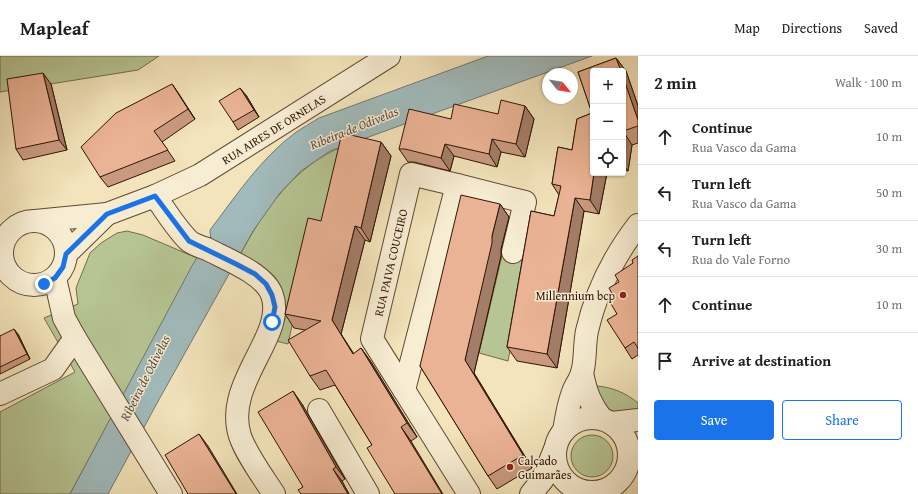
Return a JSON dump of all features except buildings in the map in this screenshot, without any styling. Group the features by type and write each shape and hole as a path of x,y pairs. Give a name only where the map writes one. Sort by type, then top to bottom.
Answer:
{"street":[{"name":"RUA AIRES DE ORNELAS","path":"107,214 155,196 200,175 389,56"},
{"name":"RUA PAIVA COUCEIRO","path":"469,494 372,339 411,174 525,202 513,252"},
{"path":"404,390 457,185"},
{"path":"155,196 189,241 255,274 266,284 272,295 275,307 272,322 245,382 239,399 237,417 240,436 246,449 274,494"},
{"path":"35,221 47,224 58,231 64,242 66,254 63,267 55,278 44,284 31,286 18,282 4,272 2,250 6,230 24,223 35,221 107,214"},
{"path":"66,254 107,214"},
{"path":"556,494 592,493 604,491 615,485 627,471 630,452 627,440 620,430 607,421 593,407 586,393 582,373 587,332 594,305 609,268 625,241 638,224"},
{"path":"55,278 64,318 171,494"},
{"path":"31,286 64,318"},
{"path":"0,394 53,369 75,338"},
{"path":"582,373 573,391 555,460 558,470 564,479 577,489 592,493"},
{"path":"319,410 368,494"},
{"path":"531,494 543,479 560,440 572,424 591,418 607,421 638,420"}],"green space":[{"path":"0,56 159,56 138,70 0,92"},
{"path":"344,146 330,221 313,230 288,344 276,341 285,319 282,291 275,277 240,255 259,222 296,177 326,154"},
{"path":"127,231 143,235 197,258 70,494 0,494 0,412 75,372 44,318 78,304 76,288 90,253 101,243 117,233"},
{"path":"504,247 529,255 508,361 479,353"},
{"path":"596,386 613,389 629,396 638,403 638,412 622,413 610,410 602,402"},
{"path":"588,435 596,435 604,438 610,444 613,456 610,468 604,474 596,477 588,477 580,474 574,468 571,460 571,452 574,444 580,438"}],"water":[{"name":"Ribeira de Odivelas","path":"488,56 592,56 559,68 542,68 542,74 330,151 301,171 280,193 253,231 108,494 70,494 193,264 197,258 204,257 211,243 210,230 249,178 271,154 295,133 319,118"}],"place":[{"name":"Millennium bcp","path":"623,295"},
{"name":"Calçado Guimarães","path":"510,467"}],"route":[{"path":"44,284 55,278 63,267 66,254 107,214 155,196 189,241 255,274 266,284 272,295 275,307 272,322"}]}
